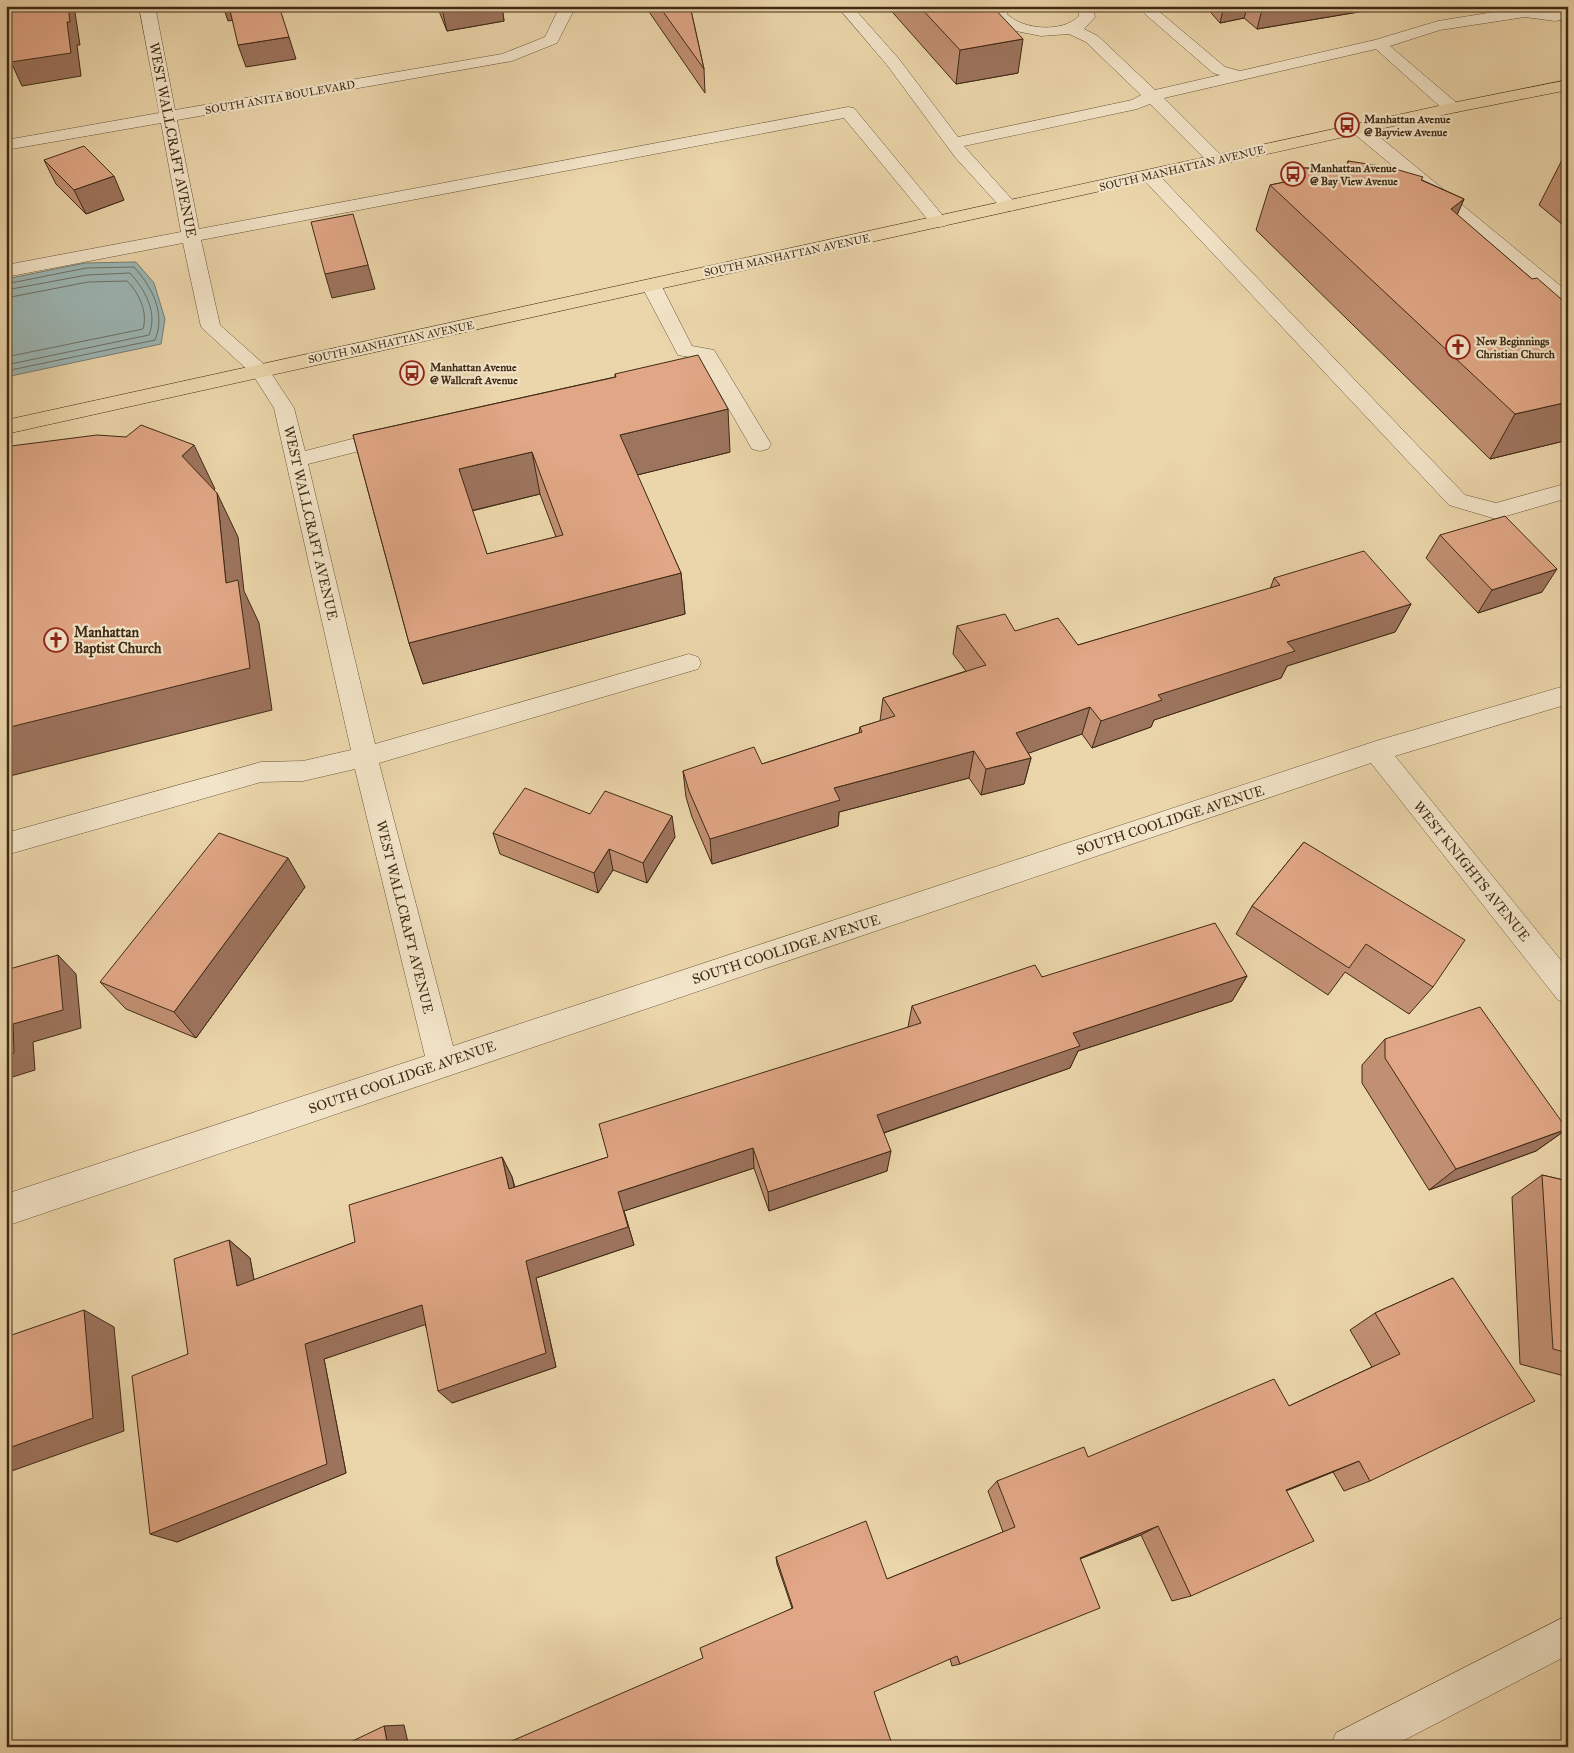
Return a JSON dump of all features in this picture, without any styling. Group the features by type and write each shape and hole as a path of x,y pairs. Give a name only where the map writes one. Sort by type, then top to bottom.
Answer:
{"main road":[{"name":"SOUTH MANHATTAN AVENUE","path":"6,427 1358,128 1568,85"}],"street":[{"name":"WEST WALLCRAFT AVENUE","path":"147,6 170,116 191,236 211,327 260,371 284,408 365,757 442,1064"},
{"name":"SOUTH ANITA BOULEVARD","path":"6,145 506,58 551,40 568,6"},
{"path":"844,6 893,62 953,143 1009,206"},
{"path":"998,6 998,11 1003,19 1012,25 1026,29 1058,32 1072,29 1082,23 1087,17 1085,6"},
{"path":"1150,11 1219,70 1239,76"},
{"path":"953,143 1137,104 1152,96 1379,44 1438,26 1525,12 1563,18"},
{"path":"1072,29 1092,39 1216,160"},
{"path":"1379,44 1452,108"},
{"path":"6,271 848,112 939,222"},
{"path":"1358,128 1568,302"},
{"path":"1149,175 1457,500 1496,511 1568,490"},
{"path":"650,284 684,351 706,354 760,444"},
{"path":"297,460 412,430"},
{"path":"6,844 261,772 303,771 365,757 689,663"},
{"name":"SOUTH COOLIDGE AVENUE","path":"6,1210 1376,751 1568,694"},
{"name":"WEST KNIGHTS AVENUE","path":"1376,751 1568,991"},
{"path":"1350,1747 1568,1634"}],"water":[{"path":"136,262 154,283 165,319 161,344 6,377 6,279 85,263"}],"building":[{"path":"8,6 68,6 70,22 67,22 71,53 11,62"},
{"path":"229,6 279,6 289,37 238,45"},
{"path":"441,6 459,6 442,9"},
{"path":"659,6 690,6 704,69"},
{"path":"919,6 992,6 1023,39 960,50"},
{"path":"84,146 114,176 74,190 44,160"},
{"path":"1568,159 1568,165 1562,160"},
{"path":"1348,161 1388,167 1423,177 1421,180 1464,199 1451,209 1532,279 1537,278 1568,305 1568,402 1515,414 1270,185 1305,178 1303,168 1348,169"},
{"path":"353,214 368,265 325,274 311,222"},
{"path":"698,355 728,409 620,435 681,573 409,643 353,435 616,377 615,374","holes":["532,452 563,535 487,554 459,469"]},
{"name":"Manhattan Baptist Church","path":"141,425 194,445 182,456 217,493 226,583 238,580 250,668 6,728 6,478 11,477 11,446 97,435 126,437"},
{"path":"1505,516 1557,569 1492,590 1440,535"},
{"path":"1364,551 1411,604 1287,642 1295,651 1158,695 1162,700 1101,721 1090,707 1016,733 1031,758 986,769 974,751 834,788 840,800 710,839 689,791 683,771 754,747 762,764 862,732 860,727 895,716 883,698 986,665 957,626 1005,614 1015,631 1058,618 1078,645 1280,585 1274,578"},
{"path":"525,788 590,814 605,791 672,816 643,863 609,849 594,873 493,833"},
{"path":"219,833 288,858 174,1012 100,982"},
{"path":"1304,842 1465,940 1433,987 1366,944 1349,968 1252,906"},
{"path":"1215,923 1247,976 1073,1033 1080,1046 877,1115 891,1151 768,1192 753,1148 618,1192 628,1227 526,1261 546,1353 438,1391 422,1305 305,1344 327,1464 150,1534 132,1376 188,1354 174,1259 229,1240 237,1286 355,1242 349,1205 502,1157 509,1189 608,1157 599,1124 921,1023 912,1006 1035,965 1042,977"},
{"path":"58,955 63,1010 13,1024 14,1053 6,1056 6,970"},
{"path":"1480,1007 1567,1129 1456,1169 1385,1058 1385,1039"},
{"path":"1542,1175 1568,1181 1568,1353 1553,1349"},
{"path":"1453,1278 1535,1401 1370,1481 1359,1461 1286,1490 1314,1541 1191,1596 1158,1526 1080,1558 1100,1608 960,1664 957,1656 874,1692 893,1747 498,1747 703,1658 700,1648 793,1608 776,1557 866,1521 887,1579 1015,1527 997,1481 1084,1447 1088,1457 1274,1379 1289,1406 1400,1354 1375,1313"},
{"path":"84,1310 93,1418 6,1449 6,1337"},
{"path":"384,1726 388,1747 340,1747"}],"place":[{"name":"Manhattan Avenue @ Bayview Avenue","path":"1347,125"},
{"name":"Manhattan Avenue @ Bay View Avenue","path":"1293,174"},
{"name":"New Beginnings Christian Church","path":"1458,347"},
{"name":"Manhattan Avenue @ Wallcraft Avenue","path":"412,373"},
{"name":"Manhattan Baptist Church","path":"56,640"}]}
